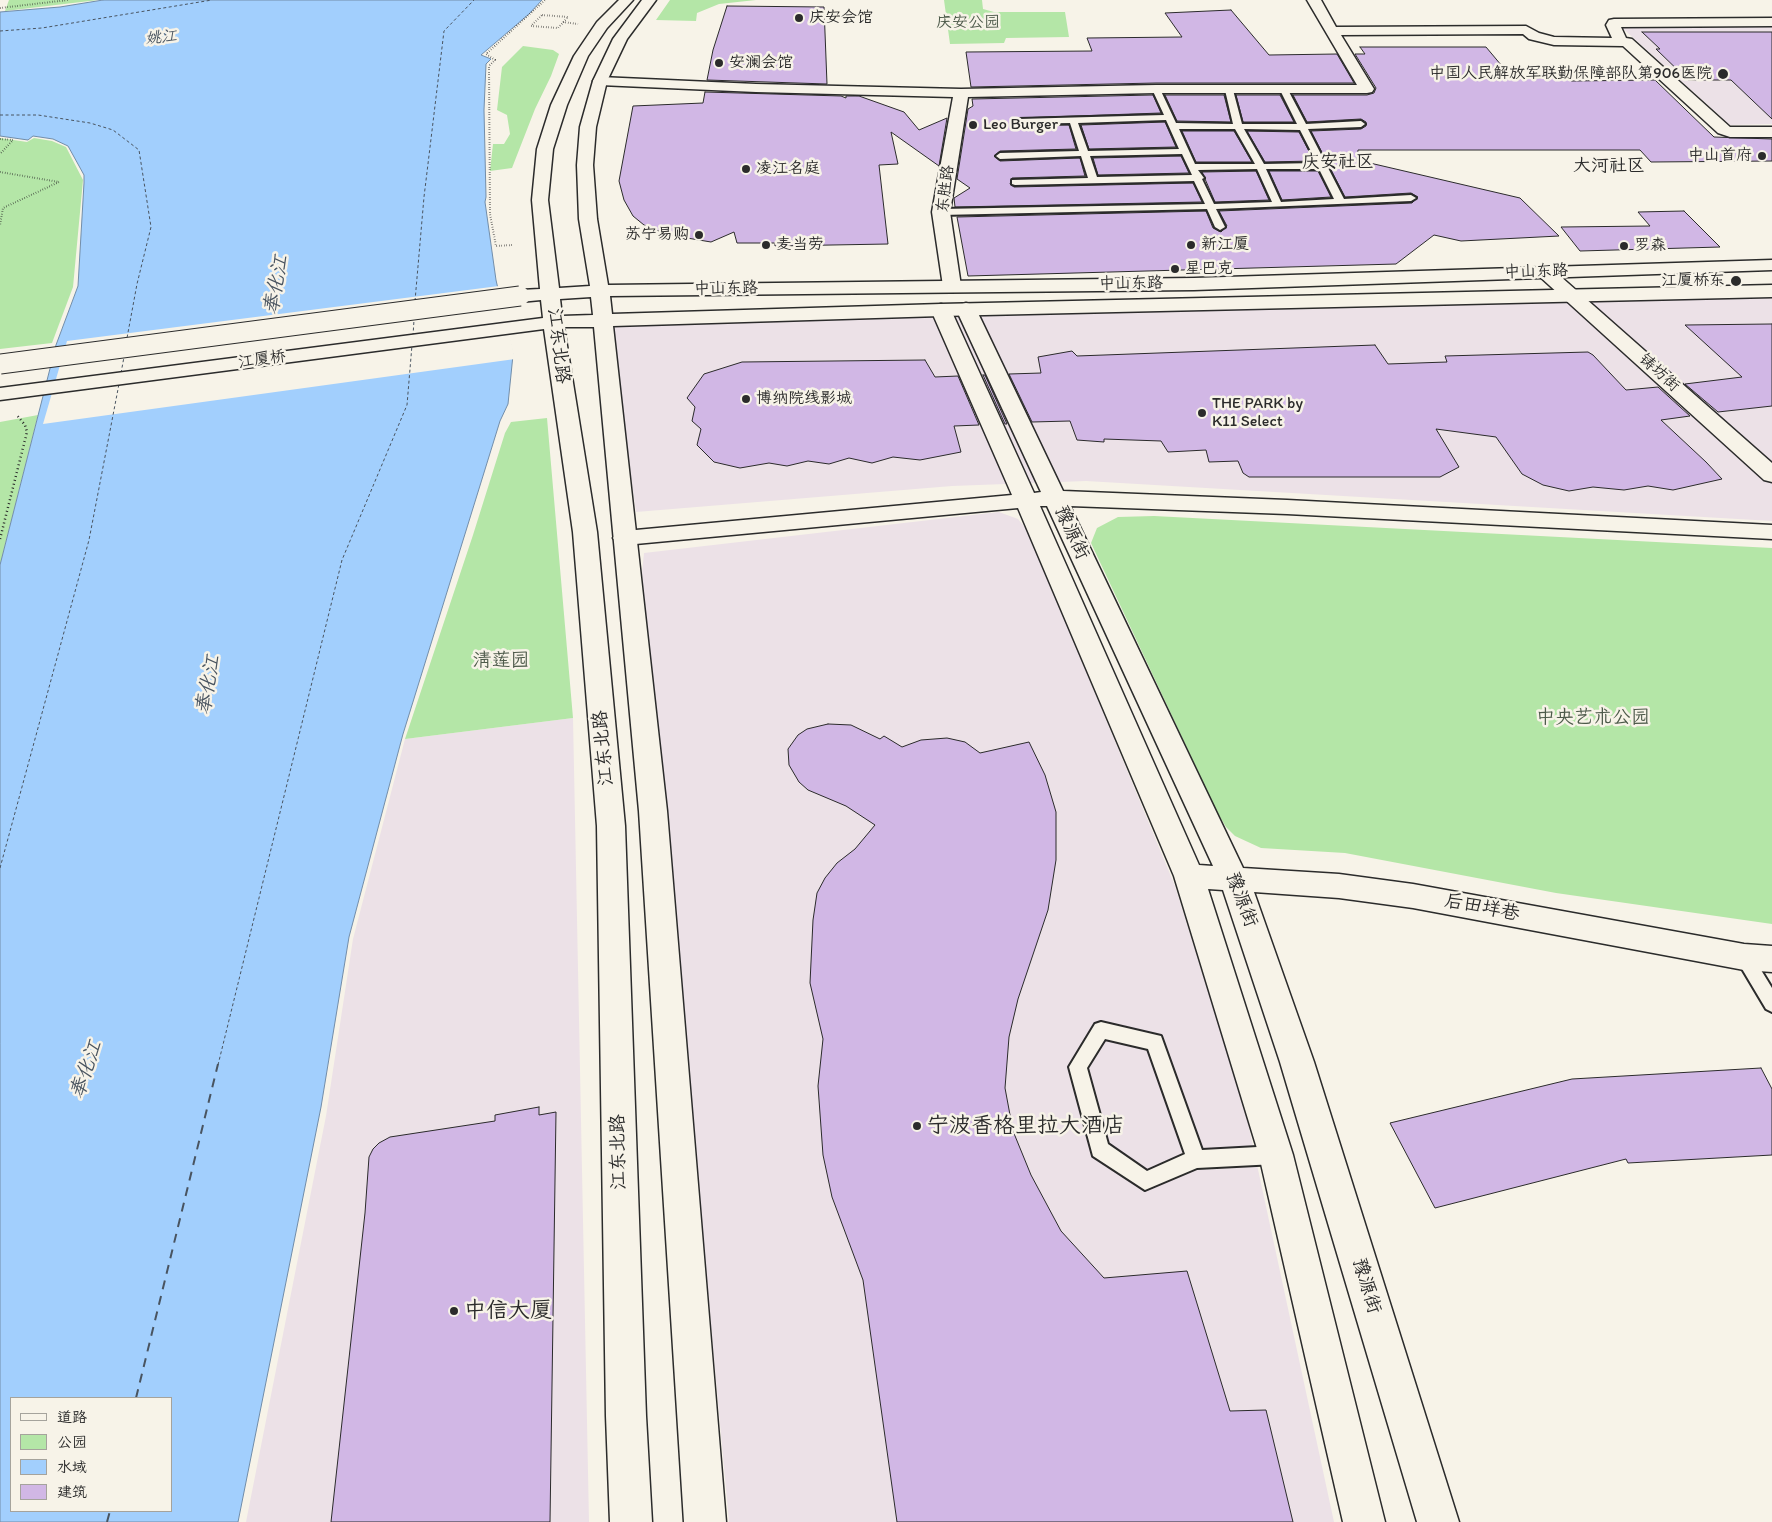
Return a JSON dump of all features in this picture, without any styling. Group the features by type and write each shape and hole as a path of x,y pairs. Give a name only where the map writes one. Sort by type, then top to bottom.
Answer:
{"main road":[{"name":"江东北路","path":"626,0 602,25 581,56 559,105 545,149 540,200 554,322 585,532 611,826 626,1416 631,1522"},
{"path":"648,0 620,39 600,81 588,127 585,165 588,219 600,291 653,811 705,1522"},
{"path":"600,81 756,88 961,93 1156,89 1367,89 1314,0"},
{"path":"1621,41 1613,25 1614,23 1772,22"},
{"path":"1332,31 1526,30 1534,36 1554,40 1627,42 1724,130 1730,132 1772,132"},
{"name":"东胜路","path":"953,302 941,212 961,93"},
{"name":"中山东路","path":"525,325 953,302 1194,284 1772,265"},
{"name":"铸坊街","path":"1571,271 1772,451"},
{"name":"铸坊街","path":"1545,272 1772,475"},
{"name":"中山东路","path":"520,296 600,291 953,302 1573,296 1772,291"},
{"name":"江厦桥","path":"0,364 520,296"},
{"name":"豫源街","path":"953,302 1055,498 1234,879 1300,1072 1438,1522"},
{"name":"豫源街","path":"953,302 1025,500 1084,630 1189,876 1276,1155 1364,1522"},
{"name":"江厦桥","path":"0,394 525,325"},
{"path":"625,538 1055,498 1772,532"},
{"name":"后田垟巷","path":"1189,876 1339,886 1413,896 1758,958"}],"lane":[{"path":"1156,89 1194,167 1220,227"},
{"path":"1229,90 1238,126 1261,167 1278,205"},
{"path":"1284,90 1340,201"},
{"path":"1020,122 1169,117"},
{"path":"1073,120 1094,180"},
{"path":"1173,126 1303,127 1361,124"},
{"path":"1000,156 1185,151"},
{"path":"1194,167 1322,166"},
{"path":"1015,182 1198,178"},
{"path":"941,212 1278,205 1411,198"},
{"path":"1758,958 1772,1004"},
{"path":"1196,1159 1155,1042 1101,1030 1078,1067 1100,1150 1145,1182 1196,1159 1276,1155"}],"path":[{"path":"0,8 68,0"},
{"path":"512,245 496,246 490,214 489,66 495,60 486,54 545,0"},
{"path":"542,16 568,17 563,22 558,28 531,26 542,16"},
{"path":"524,20 536,21"},
{"path":"563,22 581,24"},
{"path":"0,139 13,140 0,154"},
{"path":"0,172 59,182 3,208 0,225"},
{"path":"0,538 27,432 25,425 16,414"}],"shaded area":[{"name":"中国人民解放军联勤保障部队第906医院","path":"1772,23 1772,124 1730,125 1619,25"},
{"path":"1772,297 1772,521 1086,481 952,486 636,512 609,324"},
{"path":"999,512 1018,519 1028,531 1175,886 1245,1109 1334,1522 729,1522 642,573 644,553"},
{"path":"573,718 589,1522 246,1522 326,1116 353,939 405,739"}],"green space":[{"path":"9,0 98,0 5,11"},
{"path":"670,0 756,0 719,4 697,13 696,21 656,20"},
{"name":"庆安公园","path":"944,0 982,0 983,9 994,12 1065,12 1069,37 1006,38 1004,43 950,44"},
{"path":"523,46 553,50 559,54 512,168 490,171 493,144 504,144 510,134 507,115 497,110 502,67"},
{"path":"0,138 27,142 34,138 52,141 66,147 83,180 73,287 52,343 0,349"},
{"path":"38,415 0,565 0,422"},
{"name":"清莲园","path":"547,418 573,718 405,739 505,433 511,422"},
{"name":"中央艺术公园","path":"1154,516 1772,548 1772,924 1556,893 1345,853 1261,848 1235,836 1226,827 1217,812 1091,543 1097,528 1118,517"}],"water":[{"path":"103,0 542,0 529,14 481,55 491,59 486,64 484,110 485,202 496,280 513,355 508,404 500,421 403,734 349,937 321,1107 238,1522 0,1522 0,565 56,345 78,286 84,175 68,146 53,139 33,136 28,140 0,136 0,12 60,7"}],"pier":[{"path":"499,286 515,359 43,424 67,341"}],"building":[{"path":"727,6 824,7 827,84 707,80 713,50"},
{"path":"1231,10 1269,55 1337,54 1354,83 1156,83 971,87 966,52 1092,51 1087,38 1182,37 1165,13"},
{"name":"中国人民解放军联勤保障部队第906医院","path":"1642,32 1772,32 1772,119 1731,80 1688,80 1656,49 1660,49"},
{"path":"1360,47 1486,47 1512,78 1568,78 1571,81 1655,80 1714,137 1772,139 1772,161 1651,162 1640,150 1358,150 1357,160 1520,198 1559,236 1461,241 1434,235 1396,264 968,276 957,217 1206,211 1213,228 1221,232 1227,226 1219,211 1412,203 1418,197 1411,193 1345,197 1311,131 1361,129 1366,126 1366,122 1361,119 1307,122 1293,95 1367,95 1374,93 1376,88 1355,54 1365,54"},
{"name":"凌江名庭","path":"705,92 841,96 846,98 846,96 859,96 904,112 919,130 947,118 939,166 891,132 898,164 879,165 888,244 775,246 775,243 737,243 734,232 711,242 669,235 644,225 633,216 624,200 619,181 633,106 703,103"},
{"path":"1153,95 1161,113 1018,118 1013,122 1016,126 1069,125 1076,149 1000,151 994,156 1000,161 1080,158 1085,176 1012,178 1010,184 1014,187 1193,183 1202,202 955,207 954,198 970,188 957,179 968,109 973,106 972,99"},
{"path":"1165,95 1224,95 1231,122 1177,121"},
{"path":"1236,95 1280,95 1294,122 1243,122"},
{"path":"1165,122 1176,147 1089,149 1081,125"},
{"path":"1182,131 1234,131 1252,162 1196,162"},
{"path":"1247,131 1299,132 1314,161 1265,162"},
{"path":"1181,156 1189,173 1098,175 1093,158"},
{"path":"1256,171 1269,200 1215,202 1202,172"},
{"path":"1269,171 1318,171 1331,197 1282,200"},
{"path":"1684,211 1720,247 1580,251 1561,227 1650,226 1638,212"},
{"path":"1772,324 1772,406 1718,412 1685,384 1742,377 1685,325"},
{"name":"THE PARK by K11 Select","path":"1375,345 1388,364 1447,362 1445,356 1588,352 1626,390 1658,387 1690,416 1661,420 1722,479 1673,490 1648,486 1624,490 1593,487 1569,491 1543,485 1522,474 1496,437 1436,429 1459,467 1440,477 1249,477 1243,473 1238,461 1209,462 1206,450 1168,452 1161,441 1104,439 1104,442 1077,440 1070,421 1032,422 1009,374 1041,373 1038,357 1072,351 1077,356"},
{"path":"925,360 935,377 958,376 979,425 954,426 961,452 920,460 893,457 872,463 849,458 829,464 808,461 787,466 769,463 740,468 714,462 697,445 701,429 692,421 695,407 687,398 704,374 742,362"},
{"path":"983,375 985,375 1007,424 1005,424"},
{"name":"宁波香格里拉大酒店","path":"828,724 851,725 880,739 884,736 902,747 921,740 947,738 965,742 980,753 1029,742 1045,775 1056,812 1056,860 1048,910 1018,999 1009,1037 1005,1088 1013,1131 1031,1175 1061,1231 1104,1278 1187,1271 1230,1411 1266,1410 1293,1522 897,1522 863,1280 832,1197 823,1155 818,1086 823,1039 810,983 813,920 817,893 825,878 837,863 855,849 875,825 846,806 808,790 799,782 789,765 788,749 798,735 807,729"},
{"path":"1761,1068 1772,1089 1772,1155 1628,1163 1626,1159 1435,1208 1390,1123 1572,1079"},
{"name":"中信大厦","path":"539,1107 539,1115 556,1112 550,1522 331,1522 365,1213 369,1157 373,1149 390,1137 495,1121 495,1115"}],"ferry route":[{"path":"0,31 42,28 212,0"},
{"path":"415,301 424,197 444,31 474,0"},
{"path":"0,115 38,115 90,123 113,130 139,150 151,227 137,284 127,338"},
{"path":"413,336 414,320"},
{"path":"218,1065 342,560 407,405 412,345"},
{"path":"121,373 124,357"},
{"path":"0,868 89,540 119,384"},
{"path":"136,1397 218,1064"},
{"path":"107,1522 110,1512"}],"place":[{"name":"庆安会馆","path":"799,18"},
{"name":"安澜会馆","path":"719,63"},
{"name":"中国人民解放军联勤保障部队第906医院","path":"1723,74"},
{"name":"Leo Burger","path":"973,125"},
{"name":"中山首府","path":"1762,156"},
{"name":"凌江名庭","path":"746,169"},
{"name":"苏宁易购","path":"699,235"},
{"name":"麦当劳","path":"766,245"},
{"name":"新江厦","path":"1191,245"},
{"name":"罗森","path":"1624,246"},
{"name":"星巴克","path":"1175,269"},
{"name":"江厦桥东","path":"1736,281"},
{"name":"博纳院线影城","path":"746,399"},
{"name":"THE PARK by K11 Select","path":"1202,413"},
{"name":"宁波香格里拉大酒店","path":"917,1126"},
{"name":"中信大厦","path":"454,1311"}],"district":[{"name":"庆安社区","path":"1338,162"},
{"name":"大河社区","path":"1609,166"}],"water label":[{"name":"姚江","path":"161,38"},
{"name":"奉化江","path":"277,285"},
{"name":"奉化江","path":"209,685"},
{"name":"奉化江","path":"87,1070"}]}
